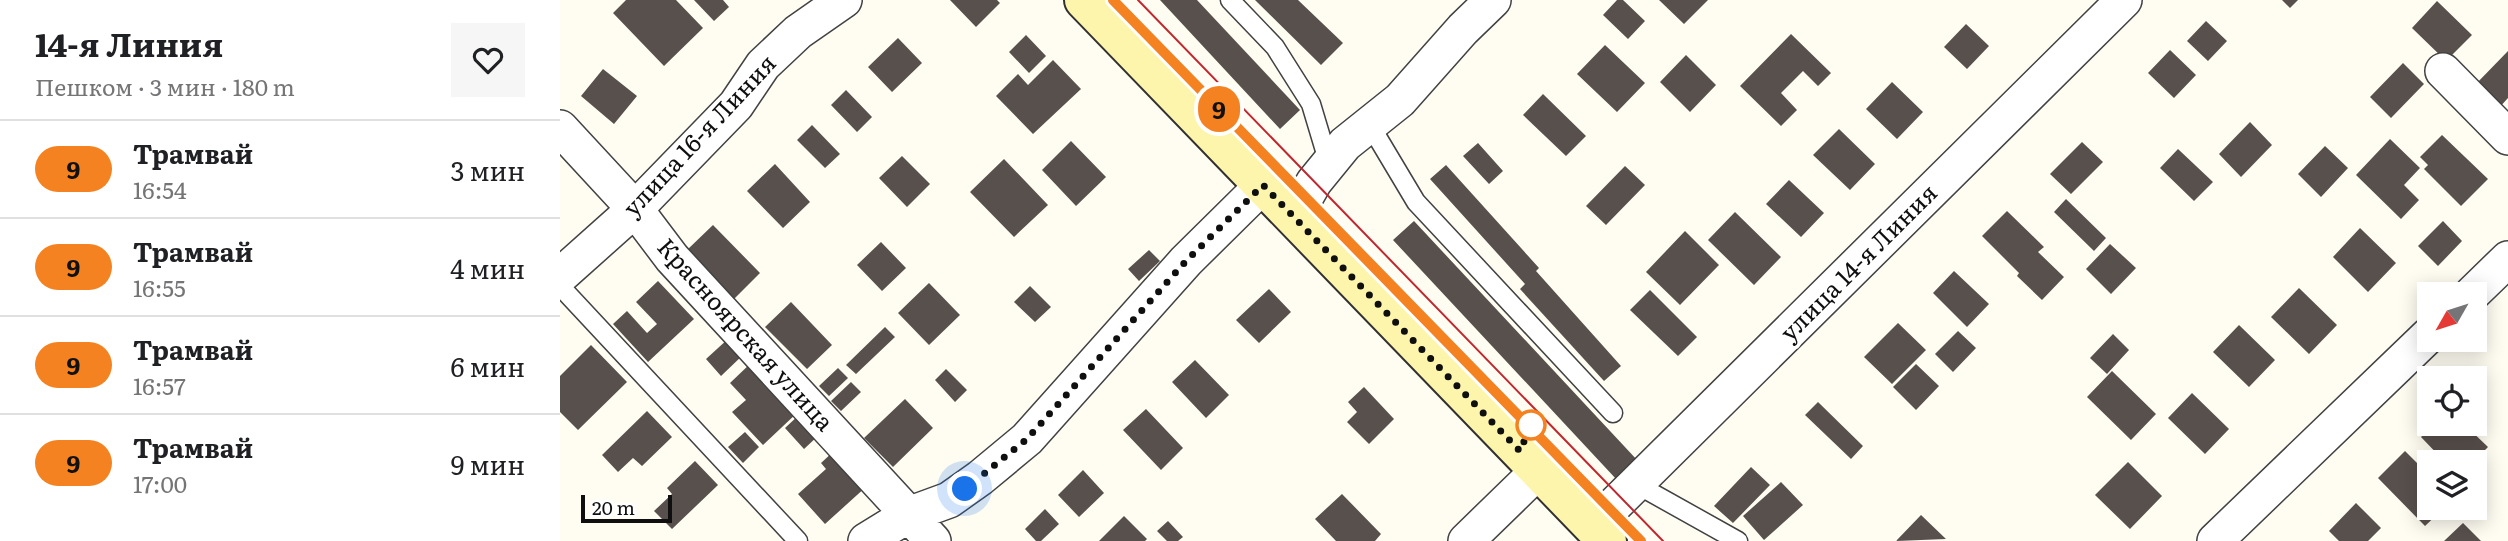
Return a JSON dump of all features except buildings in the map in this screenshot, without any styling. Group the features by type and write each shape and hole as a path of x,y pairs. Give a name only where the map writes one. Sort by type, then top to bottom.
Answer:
{"main road":[{"path":"1084,0 1600,533"}],"street":[{"name":"улица 16-я Линия","path":"560,276 635,209 736,104 764,65 798,32 844,0"},
{"path":"1294,217 1314,182 1345,144 1400,100 1462,29 1493,0"},
{"name":"улица 14-я Линия","path":"1600,533 1636,484 2124,0"},
{"path":"2443,71 2508,137"},
{"name":"Красноярская улица","path":"560,128 635,209 672,258 933,541"},
{"path":"866,541 908,514 949,500 1027,439 1186,261 1263,185"},
{"path":"2484,282 2508,259"},
{"path":"2215,541 2417,347"},
{"path":"1466,541 1539,470"}],"lane":[{"path":"1230,0 1275,47 1311,104 1329,164"},
{"path":"1370,125 1416,202 1614,413"},
{"path":"560,286 798,541"},
{"path":"1636,484 1738,541"}],"tram line":[{"name":"9","path":"1113,0 1531,425 1641,541"},
{"path":"1114,0 1641,541"},
{"path":"1138,0 1663,541"}],"route":[{"path":"965,489 1027,439 1186,261 1263,185 1520,451 1531,425"}]}
